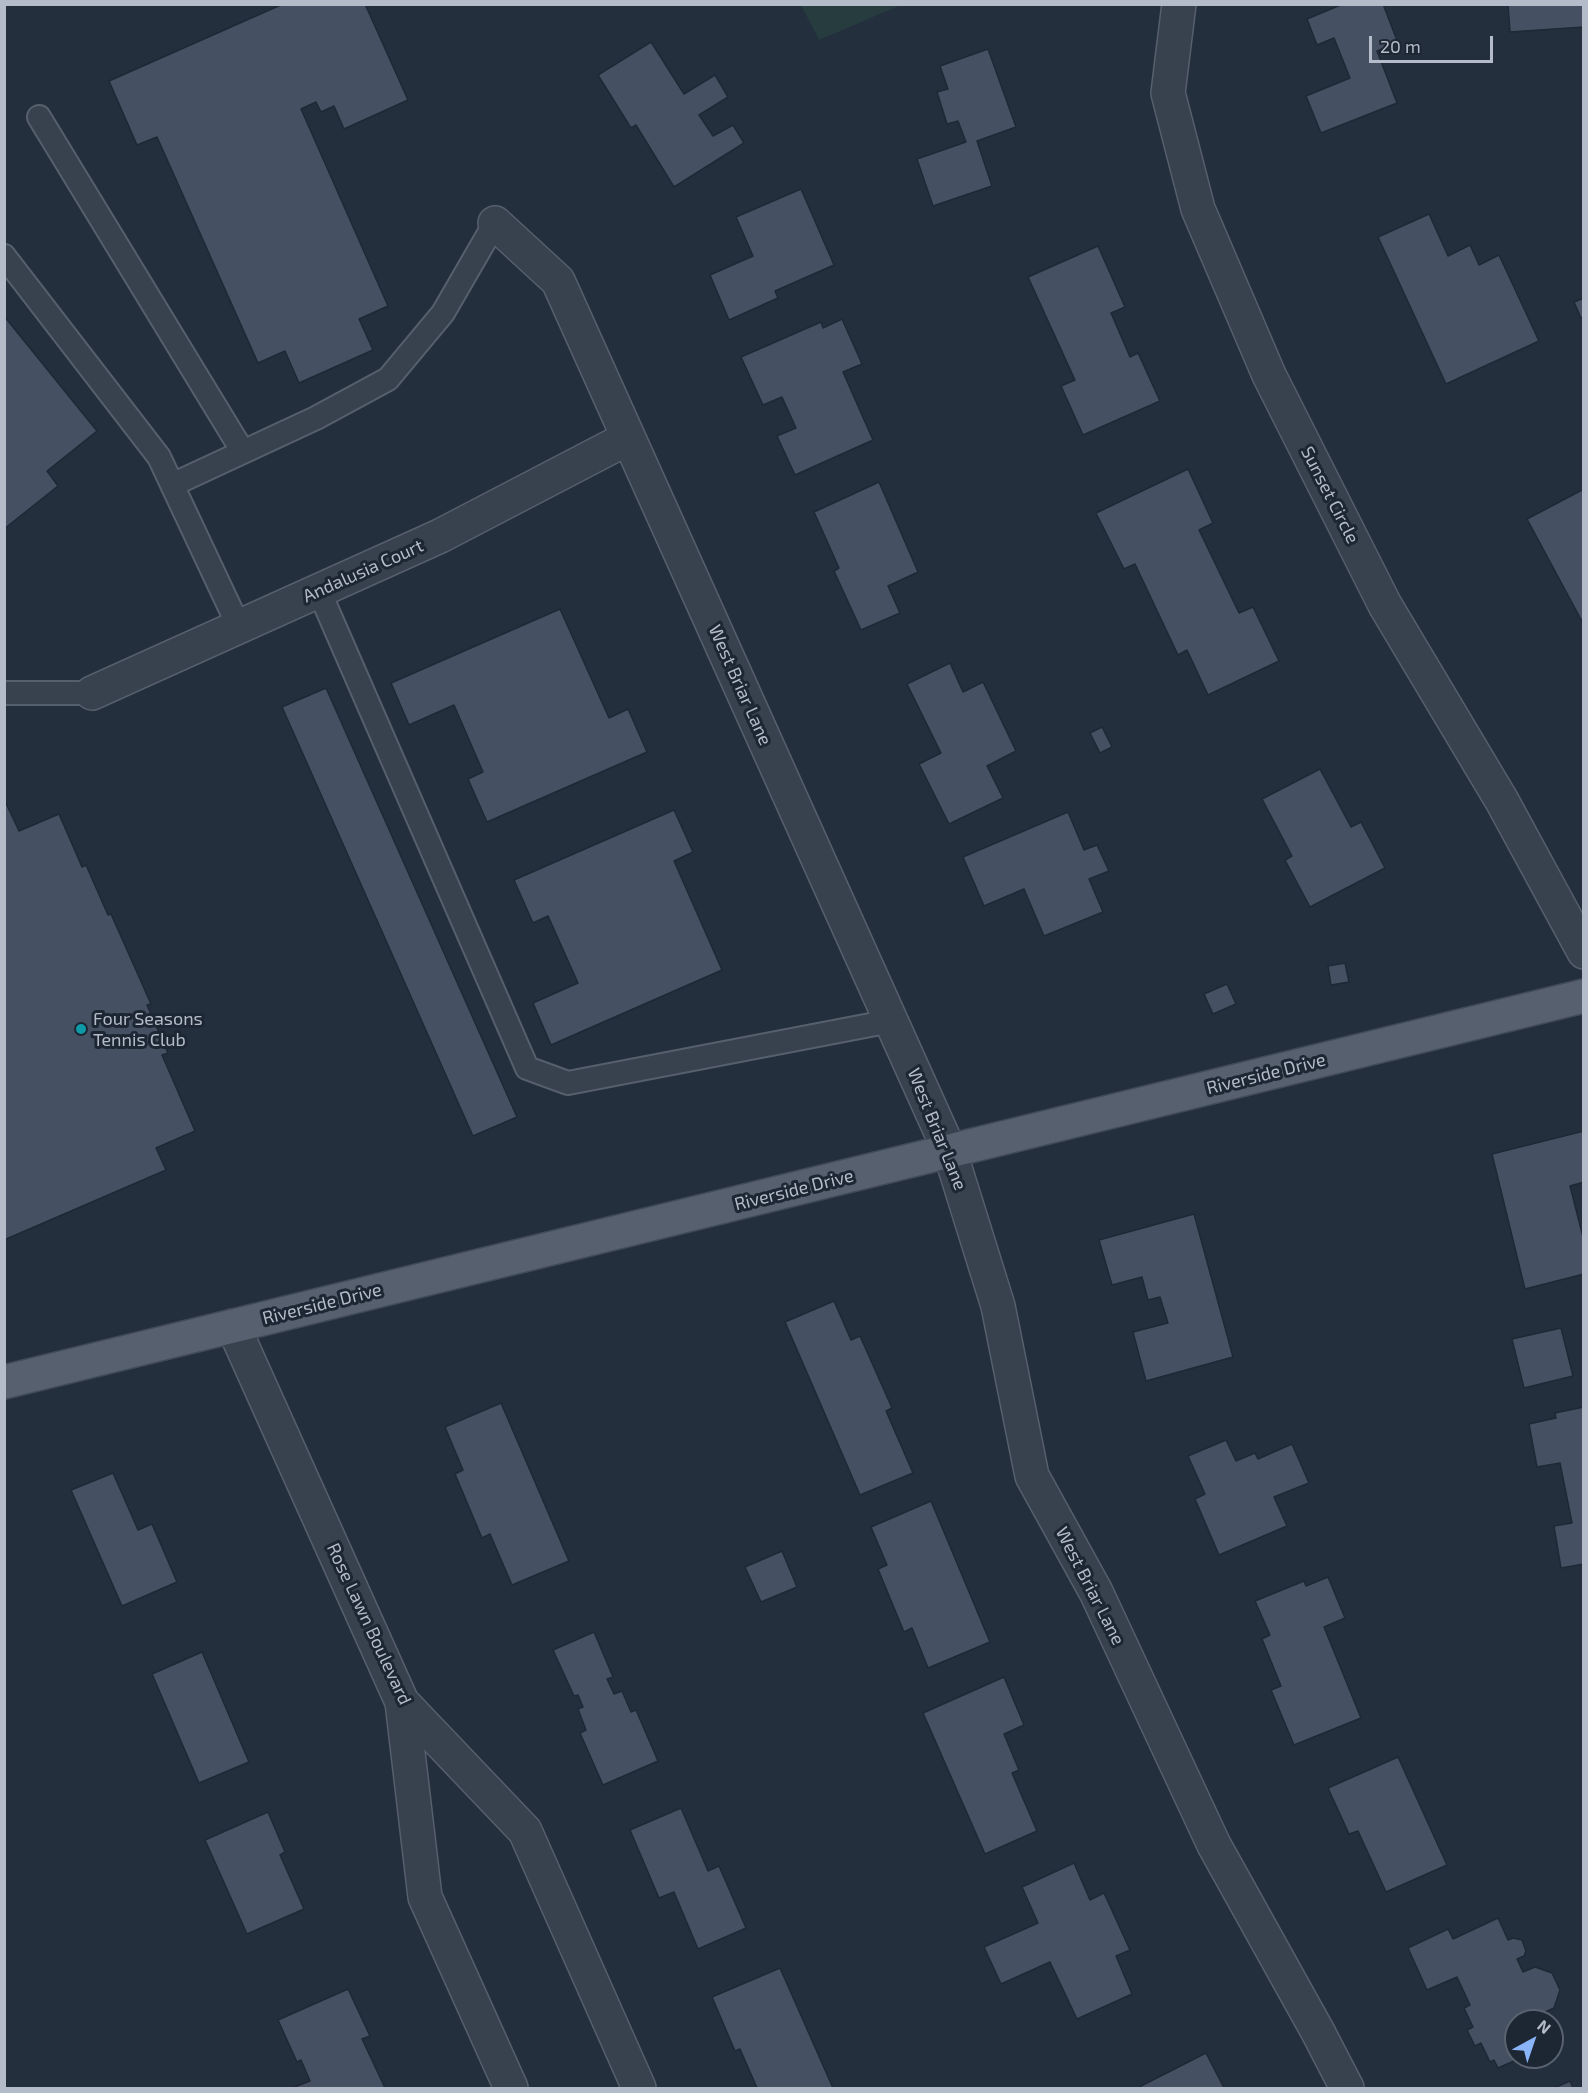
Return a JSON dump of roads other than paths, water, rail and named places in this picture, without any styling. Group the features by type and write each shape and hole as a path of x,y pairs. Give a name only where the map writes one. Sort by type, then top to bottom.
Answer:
{"main road":[{"name":"Riverside Drive","path":"4,1382 1584,996"}],"street":[{"name":"Sunset Circle","path":"1179,4 1168,93 1198,209 1269,375 1385,605 1502,801 1584,952"},
{"name":"West Briar Lane","path":"495,223 558,281 950,1152 998,1306 1032,1476 1096,1592 1214,1845 1347,2088"},
{"name":"Andalusia Court","path":"92,693 440,536 628,438"},
{"name":"Rose Lawn Boulevard","path":"233,1326 402,1702 525,1831 639,2088"},
{"path":"402,1702 425,1897 511,2088"}],"lane":[{"path":"39,117 243,452"},
{"path":"172,485 316,418 388,379 443,314 495,223"},
{"path":"4,256 159,458 239,627"},
{"path":"318,591 527,1068 568,1083 891,1021"},
{"path":"4,693 92,693"}],"place":[{"name":"Four Seasons Tennis Club","path":"81,1029"}]}
